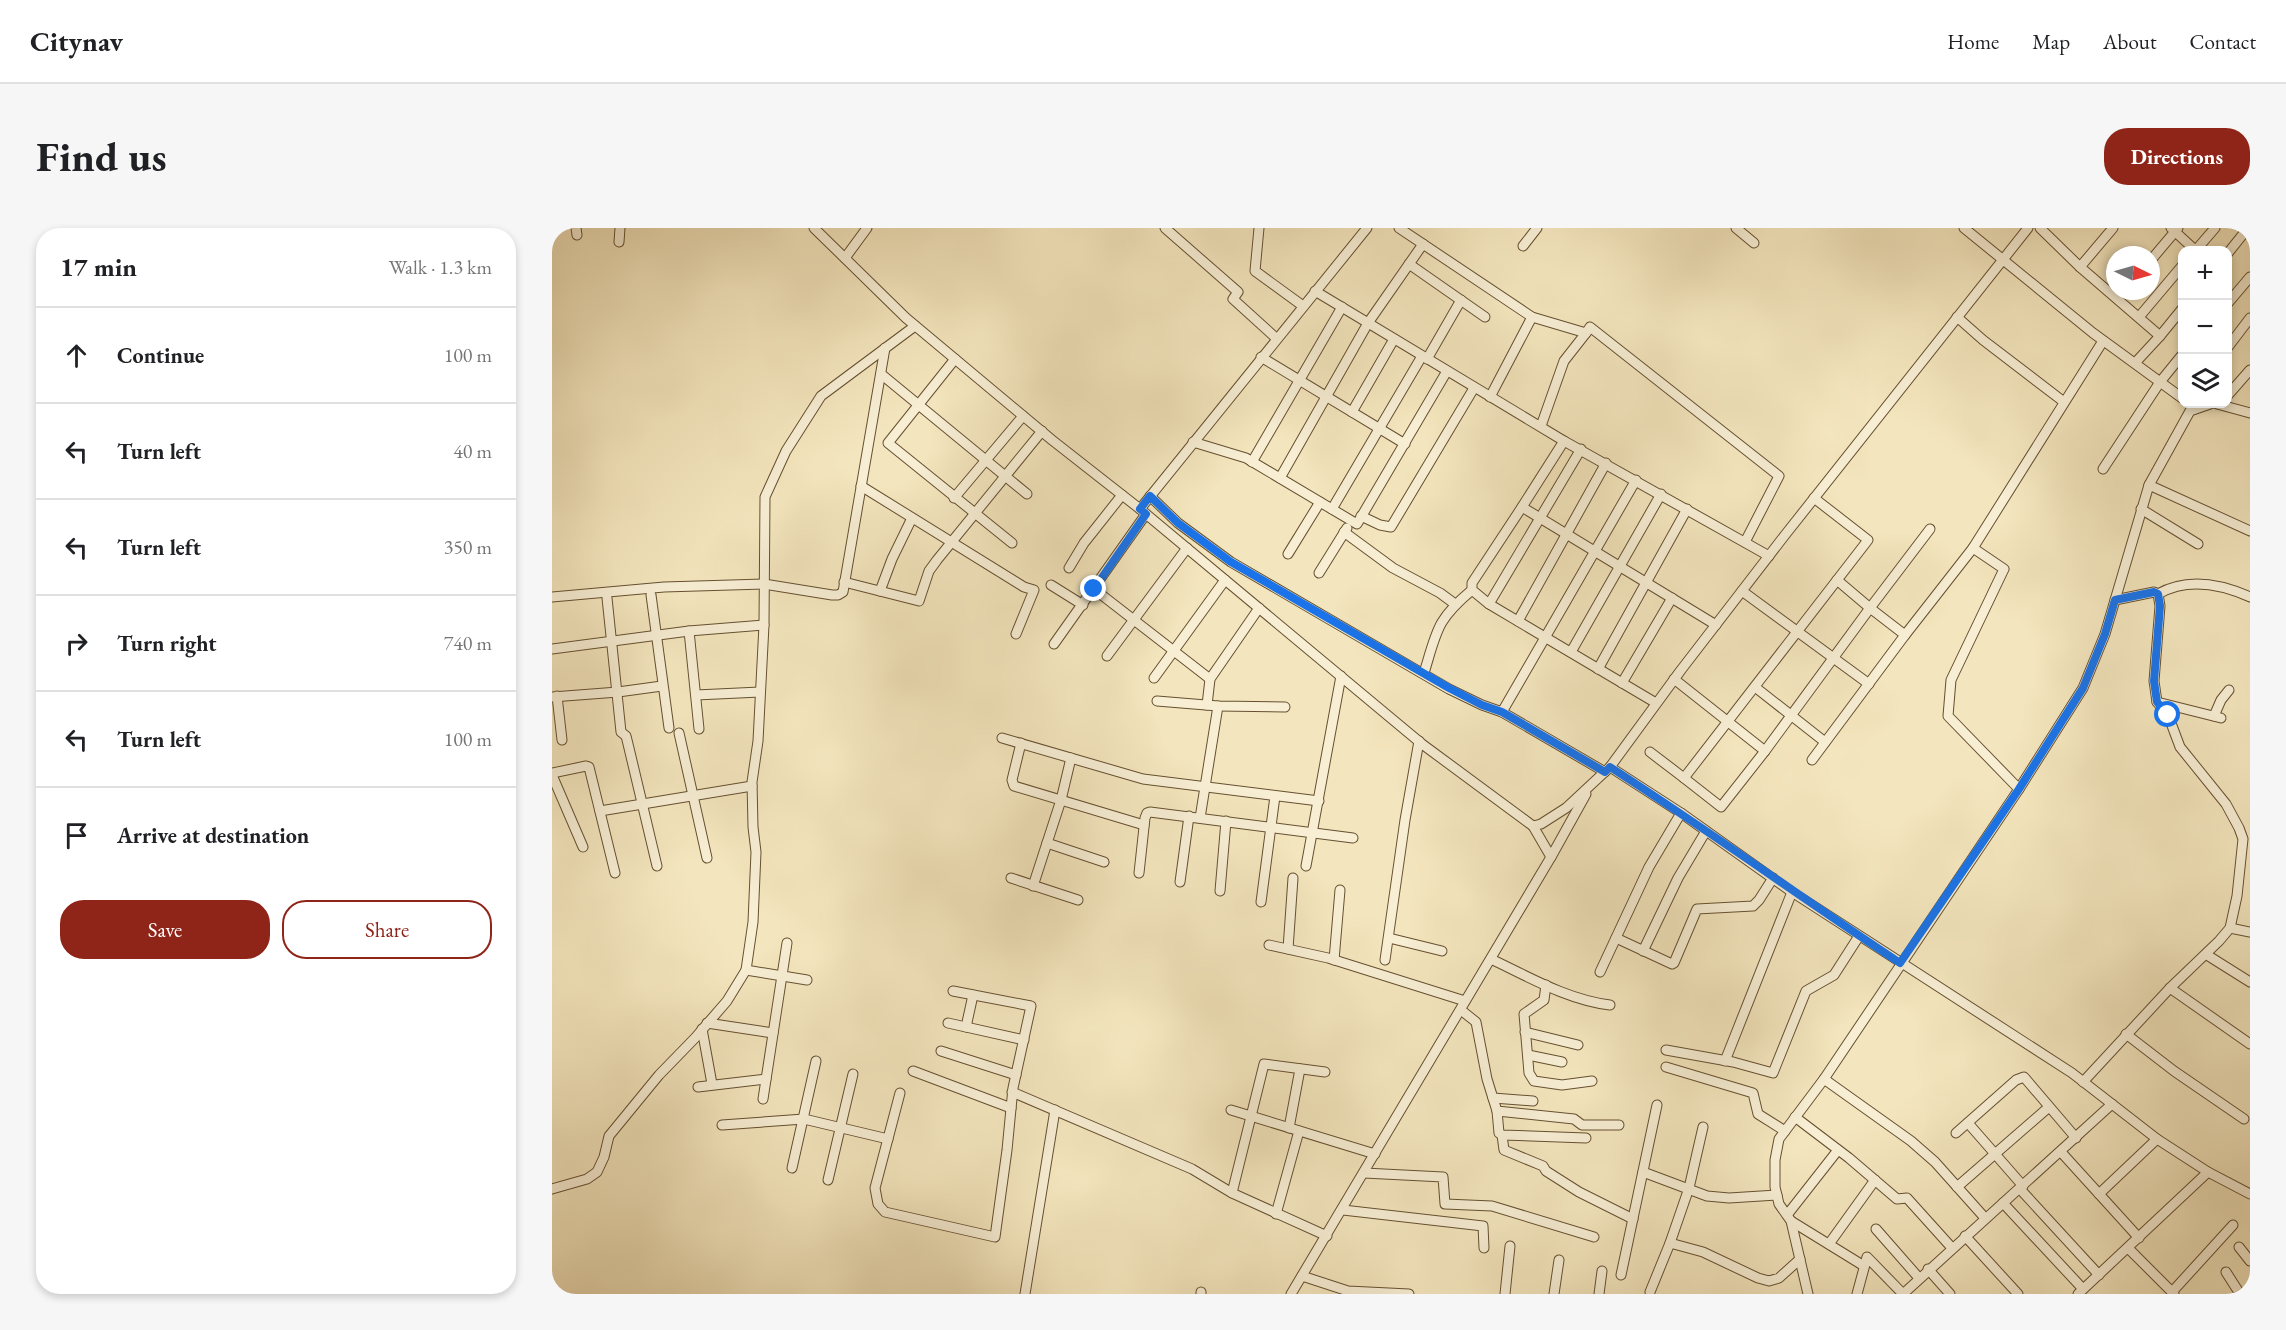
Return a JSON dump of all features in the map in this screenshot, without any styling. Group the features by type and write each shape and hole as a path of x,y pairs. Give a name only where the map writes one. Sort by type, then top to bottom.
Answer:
{"street":[{"path":"619,242 620,228"},
{"path":"814,228 915,326 1041,431 1187,548 1419,741 1533,826 1551,857"},
{"path":"844,258 867,228"},
{"path":"1165,228 1238,292 1233,299 1276,338"},
{"path":"1259,228 1255,271 1303,306"},
{"path":"1054,644 1094,589 1143,512 1150,496 1367,228"},
{"path":"1399,228 1532,317 1586,333"},
{"path":"1523,246 1537,228"},
{"path":"1736,228 1754,243"},
{"path":"1964,228 2103,340 2178,395"},
{"path":"1533,826 1541,824 1566,808 1607,770 1716,624 2028,228"},
{"path":"2040,228 2106,290"},
{"path":"2080,267 2113,228"},
{"path":"2199,246 2215,228"},
{"path":"2232,248 2248,228"},
{"path":"2160,248 2174,229 2191,246"},
{"path":"1280,478 1368,323 1423,244"},
{"path":"1408,264 1485,317"},
{"path":"2139,317 2178,271"},
{"path":"2231,300 2250,277"},
{"path":"1315,291 1564,441 1769,556"},
{"path":"1332,509 1379,428 1461,300"},
{"path":"2118,300 2160,336"},
{"path":"1252,462 1342,308"},
{"path":"2134,363 2178,314"},
{"path":"1490,397 1532,317"},
{"path":"1957,317 1983,340 2064,402"},
{"path":"2232,342 2250,318"},
{"path":"552,1189 587,1179 597,1172 609,1136 658,1075 727,1001 746,970 752,930 756,852 752,786 758,741 764,625 765,496 786,451 821,396 915,326"},
{"path":"1541,426 1564,362 1590,327 1779,476 1745,542"},
{"path":"1352,412 1394,339"},
{"path":"1812,760 1973,549 2103,340"},
{"path":"552,597 664,587 764,584 838,595 843,592 885,348"},
{"path":"1261,357 1405,444"},
{"path":"955,359 888,443 1012,543"},
{"path":"2103,469 2160,382 2178,360"},
{"path":"2232,390 2250,370"},
{"path":"1193,442 1252,462 1357,524 1447,371"},
{"path":"881,374 1027,494"},
{"path":"1361,516 1380,525 1391,527 1474,388"},
{"path":"1808,1294 1789,1218 1779,1204 1775,1187 1775,1160 1779,1139 1824,1079 2019,789 2083,688 2105,634 2149,485 2192,408"},
{"path":"2232,408 2250,413"},
{"path":"954,498 1023,416"},
{"path":"844,582 919,601 929,571 1041,431"},
{"path":"1472,590 1472,583 1564,441"},
{"path":"1489,604 1581,449"},
{"path":"1518,621 1606,463"},
{"path":"1502,712 1636,480"},
{"path":"2149,485 2250,531"},
{"path":"861,486 951,543 1034,590 1016,634"},
{"path":"1571,652 1661,494"},
{"path":"1069,568 1084,543 1122,495"},
{"path":"1150,496 1178,523 1231,562 1424,673 1482,705 1502,712 1681,813 1792,892 2083,1082 2157,1139 2208,1172 2250,1194"},
{"path":"1684,778 1868,540 1814,498"},
{"path":"1288,554 1320,502"},
{"path":"1522,507 1716,624"},
{"path":"1598,669 1687,509"},
{"path":"2141,510 2198,544"},
{"path":"880,591 912,518"},
{"path":"1319,573 1351,520"},
{"path":"1650,752 1721,807 1930,529"},
{"path":"1344,532 1393,568 1440,593 1455,604"},
{"path":"1107,656 1187,548"},
{"path":"1973,549 2004,569 1951,680 1948,716 2019,789"},
{"path":"1154,678 1225,580"},
{"path":"1837,580 1905,636"},
{"path":"2115,600 2154,592 2158,594 2194,583 2215,585 2250,597"},
{"path":"1051,585 1083,605"},
{"path":"1094,589 1210,679"},
{"path":"1472,590 1489,604 1656,703"},
{"path":"1424,673 1438,627 1455,604 1472,590"},
{"path":"1742,591 1869,684"},
{"path":"2083,1082 2126,1034 2170,988 2207,955 2230,928 2237,896 2243,839 2226,804 2180,747 2168,715 2157,702 2154,681 2160,606 2158,594"},
{"path":"651,595 669,728"},
{"path":"607,598 621,732 626,736 657,866"},
{"path":"1622,683 1672,598"},
{"path":"1207,705 1210,679 1259,608"},
{"path":"552,649 689,631 764,625"},
{"path":"689,631 699,729"},
{"path":"1306,866 1341,676"},
{"path":"1674,679 1765,750"},
{"path":"561,740 555,696 618,692 662,686"},
{"path":"1755,687 1825,742"},
{"path":"2157,702 2217,717 2221,700 2229,690"},
{"path":"696,695 760,692"},
{"path":"1157,701 1218,706 1285,707"},
{"path":"1200,818 1218,706"},
{"path":"679,733 707,858"},
{"path":"1002,738 1143,779 1319,801"},
{"path":"1385,960 1419,741"},
{"path":"1021,744 1012,780 1014,786 1144,825"},
{"path":"1033,886 1061,800 1071,758"},
{"path":"583,847 552,774 586,766 589,767 615,873"},
{"path":"600,811 752,786"},
{"path":"1291,1294 1551,857 1589,787"},
{"path":"1261,902 1275,796"},
{"path":"1138,873 1144,825 1147,813 1150,812 1353,838"},
{"path":"1600,972 1649,867 1681,813"},
{"path":"1180,882 1189,816"},
{"path":"1220,891 1226,821"},
{"path":"1643,951 1678,878 1706,831"},
{"path":"1047,843 1104,862"},
{"path":"1011,878 1078,900"},
{"path":"1288,949 1293,878"},
{"path":"1616,938 1670,964 1674,963 1697,909 1753,906 1773,878"},
{"path":"1334,960 1340,890"},
{"path":"1725,1061 1792,892"},
{"path":"2230,928 2250,932"},
{"path":"1666,1050 1773,1073 1806,991 1834,975 1858,936"},
{"path":"1389,938 1442,951"},
{"path":"763,1099 787,943"},
{"path":"1269,945 1334,960 1463,1006 1476,1022 1504,1150 1543,1166 1579,1192 1633,1219"},
{"path":"2207,955 2250,982"},
{"path":"1491,959 1577,998 1610,1005"},
{"path":"746,970 807,980"},
{"path":"1546,985 1544,1000 1524,1014 1529,1072 1534,1081 1562,1085 1592,1081"},
{"path":"2170,988 2250,1044"},
{"path":"900,1093 875,1188 881,1209 885,1212 995,1237 1012,1092 1031,1006 952,991"},
{"path":"966,1027 973,995"},
{"path":"948,1023 1024,1040"},
{"path":"704,1026 773,1033"},
{"path":"704,1026 712,1084"},
{"path":"1525,1032 1578,1046"},
{"path":"2126,1034 2174,1071 2244,1119"},
{"path":"941,1051 1016,1075"},
{"path":"1527,1055 1562,1062"},
{"path":"792,1168 816,1061"},
{"path":"1232,1193 1264,1064 1325,1072"},
{"path":"1666,1067 1754,1093 1758,1114 1785,1131"},
{"path":"1289,1128 1300,1069"},
{"path":"913,1071 1011,1108"},
{"path":"828,1180 853,1074"},
{"path":"1956,1133 2020,1077 2027,1079 2076,1138"},
{"path":"698,1087 766,1079"},
{"path":"1824,1079 1911,1141 1935,1162 1984,1218"},
{"path":"1012,1092 1192,1169 1232,1193 1327,1236"},
{"path":"1493,1098 1533,1101"},
{"path":"1857,1294 1867,1257 1903,1294 2112,1104"},
{"path":"1621,1275 1657,1105"},
{"path":"1957,1187 2049,1107"},
{"path":"1025,1294 1055,1110"},
{"path":"1231,1110 1375,1154"},
{"path":"1497,1111 1574,1119 1582,1125 1619,1125"},
{"path":"1795,1117 1897,1199 1907,1198 1952,1248"},
{"path":"722,1125 804,1119 888,1139"},
{"path":"1968,1123 2099,1275"},
{"path":"1650,1292 1670,1244 1689,1188 1703,1127"},
{"path":"1276,1214 1299,1131"},
{"path":"1502,1135 1586,1138"},
{"path":"2099,1194 2157,1139"},
{"path":"1789,1218 1838,1150"},
{"path":"2061,1152 2139,1238"},
{"path":"1643,1172 1707,1196 1729,1198 1777,1195"},
{"path":"2003,1203 2081,1292 2208,1172"},
{"path":"1364,1173 1443,1177 1445,1178 1445,1204 1492,1206 1594,1237"},
{"path":"1829,1244 1875,1180"},
{"path":"1342,1210 1483,1226 1484,1248"},
{"path":"1789,1218 1864,1266"},
{"path":"2128,1248 2173,1293 2233,1225"},
{"path":"1876,1229 1919,1278"},
{"path":"1965,1236 2018,1294"},
{"path":"1670,1244 1703,1252 1769,1281 1779,1278 1800,1259"},
{"path":"1505,1294 1510,1246"},
{"path":"2239,1247 2250,1261"},
{"path":"1554,1294 1559,1260"},
{"path":"1928,1269 1950,1294"},
{"path":"1599,1294 1602,1271"},
{"path":"2226,1272 2240,1294"},
{"path":"1302,1276 1348,1291 1410,1294"}],"route":[{"path":"1094,589 1146,514 1140,509 1150,496 1178,523 1231,562 1449,688 1482,705 1502,712 1605,772 1610,767 1900,963 2019,789 2083,688 2105,634 2115,600 2154,592 2158,594 2160,606 2154,681 2157,702 2168,715"}]}
